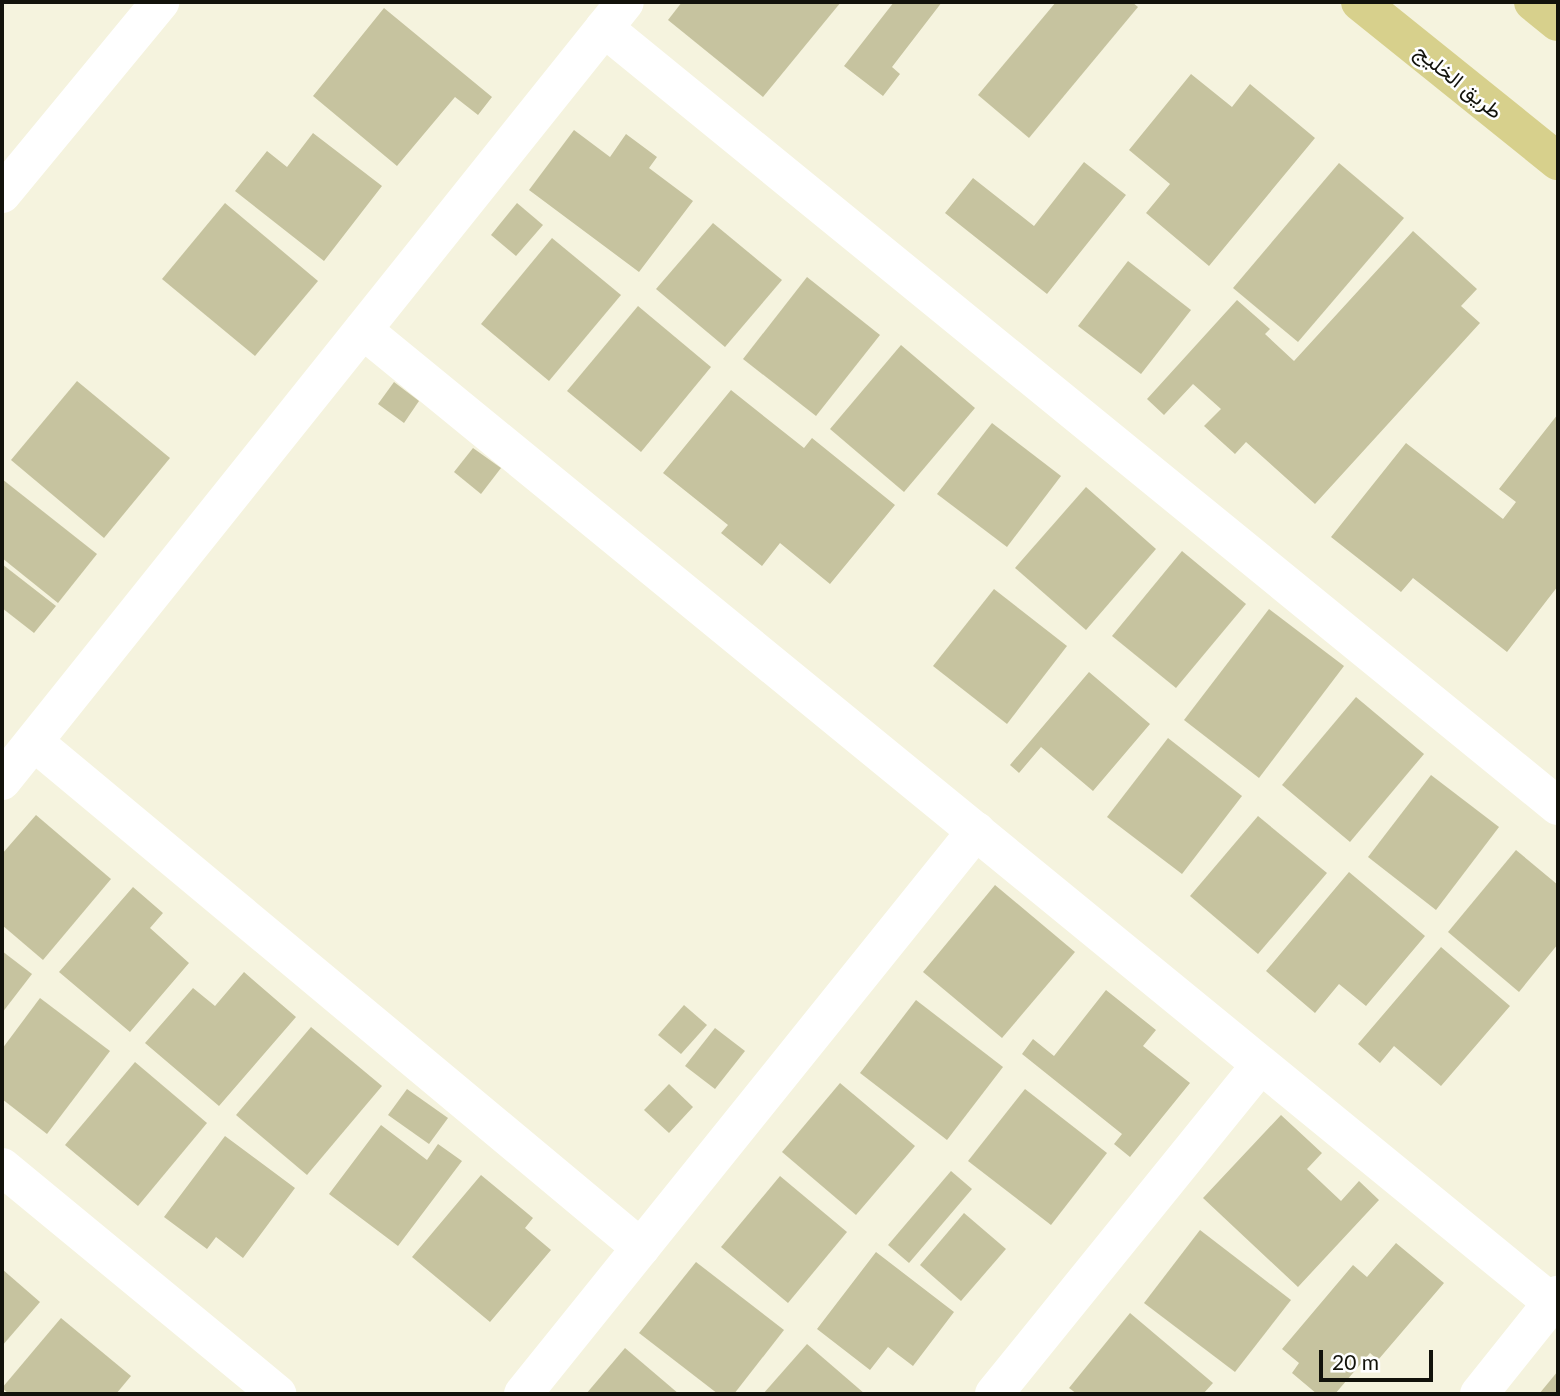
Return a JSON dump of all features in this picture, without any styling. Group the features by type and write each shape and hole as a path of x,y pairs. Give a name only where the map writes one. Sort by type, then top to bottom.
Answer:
{"main road":[{"name":"طريق الخليج","path":"1360,2 1558,161"},
{"path":"1533,2 1558,22"}],"street":[{"path":"2,194 160,2"},
{"path":"2,781 615,15 1558,806"},
{"path":"363,330 1260,1065 1555,1299 1479,1394"},
{"path":"34,742 641,1248"},
{"path":"523,1394 976,831"},
{"path":"994,1394 1260,1065"},
{"path":"2,1167 277,1394"}],"building":[{"path":"682,2 841,2 763,97 668,20"},
{"path":"894,2 942,2 892,67 900,74 883,96 844,66"},
{"path":"1056,2 1132,2 1138,7 1029,138 978,95"},
{"path":"384,8 492,97 478,115 455,97 397,166 313,96"},
{"path":"1191,74 1232,107 1250,84 1315,138 1209,266 1146,213 1170,184 1129,150"},
{"path":"574,130 610,157 626,134 657,157 649,168 693,201 639,272 529,190"},
{"path":"313,133 382,186 324,261 235,191 267,151 287,167"},
{"path":"1084,162 1126,195 1047,294 945,213 973,178 1034,226"},
{"path":"1339,163 1404,218 1298,342 1233,288"},
{"path":"225,203 318,281 255,356 162,279"},
{"path":"517,203 543,225 516,256 491,235"},
{"path":"713,223 782,280 725,347 656,289"},
{"path":"1413,231 1477,289 1461,306 1480,323 1315,504 1246,442 1235,454 1204,426 1221,409 1193,384 1164,415 1147,399 1237,300 1270,329 1265,334 1294,361"},
{"path":"552,238 621,295 549,381 481,324"},
{"path":"1128,261 1191,310 1141,374 1078,326"},
{"path":"807,277 880,335 816,416 743,359"},
{"path":"638,306 711,367 641,452 567,391"},
{"path":"901,345 975,408 904,492 830,429"},
{"path":"77,381 170,458 104,538 11,460"},
{"path":"394,382 419,401 404,423 378,404"},
{"path":"731,390 804,448 812,438 895,505 830,584 780,543 762,566 721,533 728,525 663,473"},
{"path":"1558,414 1558,586 1507,652 1413,578 1401,592 1331,537 1406,443 1503,519 1516,502 1499,489"},
{"path":"992,423 1061,476 1007,547 937,494"},
{"path":"473,448 501,468 481,494 454,472"},
{"path":"2,479 97,554 58,603 2,558"},
{"path":"1086,487 1156,549 1086,630 1015,568"},
{"path":"1182,551 1246,604 1176,688 1112,636"},
{"path":"2,564 56,606 34,633 2,608"},
{"path":"994,589 1067,646 1007,724 933,666"},
{"path":"1269,609 1344,666 1259,778 1184,720"},
{"path":"1089,672 1150,724 1093,791 1041,747 1019,773 1010,765"},
{"path":"1356,697 1424,754 1350,842 1282,785"},
{"path":"1168,738 1242,796 1182,874 1107,817"},
{"path":"1431,775 1499,827 1436,910 1368,857"},
{"path":"36,815 111,879 43,960 2,925 2,854"},
{"path":"1258,816 1327,873 1258,954 1190,896"},
{"path":"1516,850 1558,885 1558,944 1519,992 1448,932"},
{"path":"1349,872 1425,936 1366,1006 1339,984 1315,1013 1266,971"},
{"path":"995,885 1075,952 1002,1038 923,972"},
{"path":"133,887 163,913 150,928 189,963 130,1032 59,972"},
{"path":"1441,947 1510,1006 1441,1086 1394,1046 1380,1063 1358,1044"},
{"path":"2,951 32,974 2,1013"},
{"path":"244,972 296,1017 219,1106 145,1043 193,988 215,1006"},
{"path":"1106,990 1156,1030 1143,1046 1190,1083 1130,1157 1114,1144 1122,1134 1022,1054 1033,1039 1054,1056"},
{"path":"40,998 110,1051 47,1134 2,1099 2,1049"},
{"path":"916,1000 1003,1067 947,1140 860,1073"},
{"path":"684,1005 707,1025 681,1054 658,1035"},
{"path":"311,1027 382,1086 307,1175 236,1115"},
{"path":"715,1028 745,1051 715,1089 685,1066"},
{"path":"135,1062 207,1123 138,1206 65,1145"},
{"path":"840,1083 915,1146 856,1215 782,1152"},
{"path":"669,1084 693,1107 669,1133 644,1110"},
{"path":"407,1089 448,1118 429,1144 388,1115"},
{"path":"1025,1089 1107,1153 1051,1225 968,1161"},
{"path":"1281,1115 1322,1153 1307,1169 1341,1201 1359,1181 1379,1200 1298,1287 1203,1198"},
{"path":"381,1125 427,1160 438,1144 462,1161 398,1246 329,1194"},
{"path":"225,1136 295,1188 243,1258 216,1237 207,1249 164,1217"},
{"path":"951,1171 972,1189 909,1263 888,1245"},
{"path":"481,1175 533,1218 525,1228 551,1250 490,1322 412,1257"},
{"path":"780,1176 847,1232 788,1303 721,1247"},
{"path":"964,1213 1006,1249 961,1301 920,1265"},
{"path":"1200,1230 1291,1300 1235,1372 1144,1303"},
{"path":"1396,1243 1444,1283 1378,1360 1370,1353 1335,1394 1317,1394 1292,1373 1299,1363 1282,1349 1353,1265 1367,1277"},
{"path":"876,1252 954,1312 913,1366 888,1347 870,1370 817,1329"},
{"path":"696,1262 784,1330 734,1394 718,1394 639,1333"},
{"path":"2,1269 40,1302 2,1346"},
{"path":"1130,1313 1213,1383 1203,1394 1077,1394 1069,1388"},
{"path":"61,1318 131,1376 116,1394 9,1394 2,1388"},
{"path":"807,1344 865,1394 763,1394"},
{"path":"625,1348 679,1394 586,1394"},
{"path":"1558,1371 1558,1394 1539,1394"}]}
